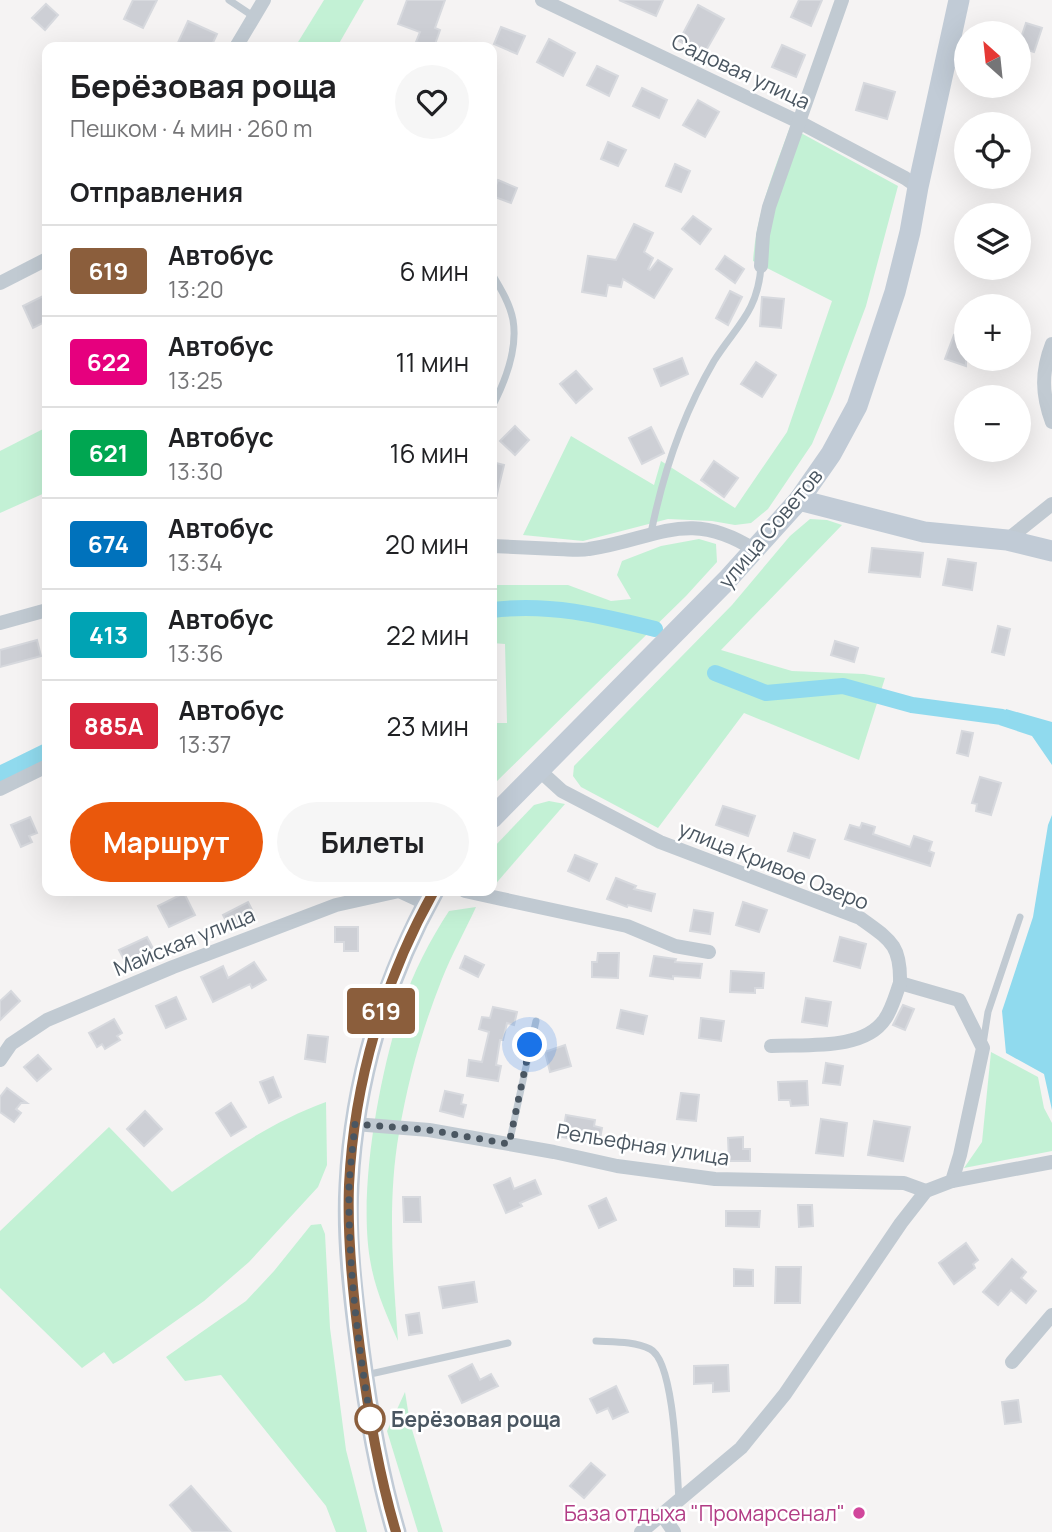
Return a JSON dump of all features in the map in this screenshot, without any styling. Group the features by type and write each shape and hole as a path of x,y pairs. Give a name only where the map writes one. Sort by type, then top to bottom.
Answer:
{"main road":[{"name":"улица Советов","path":"497,813 755,550 800,500 831,454 857,406 895,292 959,0"},
{"path":"800,500 924,532 1007,540 1052,551"},
{"path":"396,1532 377,1459 363,1376 351,1254 349,1186 355,1124 366,1067 390,983 430,897"}],"street":[{"path":"239,42 264,0"},
{"name":"Садовая улица","path":"542,0 799,121 918,187"},
{"path":"761,266 763,235 769,207 842,0"},
{"path":"0,283 42,262"},
{"path":"1052,344 1042,375 1044,398 1052,422"},
{"path":"1007,540 1052,504"},
{"path":"497,546 586,550 651,533 684,528 711,529 733,536 755,550"},
{"path":"0,623 42,611"},
{"path":"0,789 42,768"},
{"name":"улица Кривое Озеро","path":"540,771 562,792 660,842 860,918 886,937 895,948 901,961 900,983"},
{"name":"Майская улица","path":"0,1060 11,1044 47,1020 173,967 336,905 376,896"},
{"path":"488,896 627,926 675,946 709,952"},
{"path":"771,1046 848,1042 872,1033 886,1018 900,983 959,1000 983,1048 952,1181"},
{"name":"Рельефная улица","path":"355,1124 417,1129 617,1166 715,1180 904,1184 926,1191"},
{"path":"641,1532 740,1448 785,1394 901,1223 926,1191 952,1181 1052,1162"},
{"path":"1012,1362 1052,1315"},
{"path":"663,1516 674,1532"}],"lane":[{"path":"229,0 253,16"},
{"path":"651,533 668,463 688,413 715,360 754,305 761,266"},
{"path":"497,283 506,298 513,321 513,348 497,397"},
{"path":"983,1048 988,1012 1020,917"},
{"path":"509,1144 536,1021"},
{"path":"596,1341 627,1343 652,1349 662,1362 673,1418 679,1501"},
{"path":"363,1376 508,1343"}],"green space":[{"path":"324,0 364,0 340,42 298,42"},
{"path":"790,127 898,186 866,306 812,444 768,509 751,523 735,525 668,519 583,541 523,535 571,436 654,485 661,461 735,508 787,432 832,301 753,261 762,210"},
{"path":"42,430 42,494 0,513 0,451"},
{"path":"810,519 827,520 842,525 721,650 792,671 864,674 885,678 859,760 744,713 658,828 581,787 573,776 574,766 732,605 790,536"},
{"path":"699,539 716,544 717,562 686,596 497,781 497,723 507,723 505,644 497,643 497,585 568,585 611,601 631,599 617,575 622,561 661,546"},
{"path":"549,801 565,804 497,882 497,844 534,805"},
{"path":"476,907 446,970 428,1017 411,1074 399,1133 392,1211 398,1341 376,1285 367,1236 369,1170 378,1100 393,1034 422,957 449,911"},
{"path":"991,1052 1038,1077 1044,1108 1052,1123 1052,1151 964,1168 982,1142"},
{"path":"326,1102 327,1165 318,1187 249,1262 204,1301 122,1359 113,1364 104,1352 82,1368 0,1288 0,1231 109,1127 172,1192 265,1131"},
{"path":"321,1224 325,1234 330,1328 346,1450 367,1532 336,1532 326,1506 221,1375 185,1381 166,1357 246,1301 311,1225"},
{"path":"405,1392 410,1423 443,1532 418,1532 387,1431"}],"water":[{"path":"1006,709 1052,722 1052,765 1032,736 999,725"},
{"path":"1052,815 1052,1110 1044,1074 1006,1053 1002,1011 1033,917 1048,825"}],"building":[{"path":"133,0 157,0 143,28 124,19"},
{"path":"407,0 445,0 435,28 440,30 436,42 416,42 420,32 398,24"},
{"path":"619,0 663,0 656,16"},
{"path":"799,0 822,0 811,26 791,17"},
{"path":"46,4 58,15 45,30 32,18"},
{"path":"698,5 724,19 704,54 679,41"},
{"path":"188,21 217,34 213,42 178,42"},
{"path":"1031,25 1042,28 1034,52 1031,51"},
{"path":"501,27 525,36 517,54 495,42"},
{"path":"549,39 575,53 563,76 537,62"},
{"path":"782,45 805,55 796,77 772,67"},
{"path":"597,66 618,76 609,96 587,85"},
{"path":"864,83 895,92 887,119 856,110"},
{"path":"642,88 667,100 659,118 633,106"},
{"path":"698,100 719,112 705,137 683,125"},
{"path":"608,142 626,150 618,166 601,159"},
{"path":"675,164 690,171 681,192 666,186"},
{"path":"498,180 517,188 511,203 497,198"},
{"path":"693,216 711,229 700,244 682,229"},
{"path":"634,224 653,233 644,252 653,258 648,269 658,260 672,269 654,298 623,279 621,287 608,285 606,296 582,292 588,256 616,260"},
{"path":"725,256 744,269 735,283 716,269"},
{"path":"730,291 742,297 728,325 716,318"},
{"path":"42,296 42,324 33,328 23,306"},
{"path":"762,297 784,299 781,328 760,326"},
{"path":"954,335 954,362 945,359"},
{"path":"682,358 688,374 661,386 654,369"},
{"path":"756,362 776,375 762,397 741,384"},
{"path":"576,371 592,389 576,403 560,384"},
{"path":"515,426 529,440 515,455 500,441"},
{"path":"651,427 664,453 642,464 629,438"},
{"path":"714,461 738,478 724,497 701,480"},
{"path":"497,463 504,465 497,494"},
{"path":"872,548 923,553 920,577 869,572"},
{"path":"948,559 976,563 972,590 943,585"},
{"path":"998,626 1010,629 1004,655 992,652"},
{"path":"37,640 41,656 0,667 0,650"},
{"path":"835,641 858,648 854,662 831,655"},
{"path":"962,731 973,733 968,756 957,753"},
{"path":"980,777 1001,783 991,815 976,811 977,804 972,803"},
{"path":"723,806 755,816 748,836 716,825"},
{"path":"30,817 37,833 29,836 32,842 21,847 11,825"},
{"path":"862,823 875,827 873,834 910,847 914,836 932,842 929,851 934,853 930,866 845,839 850,825 860,828"},
{"path":"794,833 815,840 809,858 788,851"},
{"path":"575,855 597,864 589,881 568,871"},
{"path":"616,878 636,886 634,889 655,894 651,911 628,905 627,907 607,899"},
{"path":"178,896 186,896 195,915 169,927 158,906"},
{"path":"248,902 256,918 231,931 223,915"},
{"path":"743,902 767,910 759,932 736,925"},
{"path":"694,910 713,913 710,934 690,931"},
{"path":"335,927 358,927 358,951 344,951 344,942 335,942"},
{"path":"147,937 155,952 127,965 119,950"},
{"path":"840,937 866,944 860,968 834,961"},
{"path":"598,953 619,953 618,978 592,977 592,962 597,962"},
{"path":"465,956 484,965 478,977 460,968"},
{"path":"654,956 676,959 675,962 702,964 700,978 650,976"},
{"path":"254,962 266,980 252,988 250,984 213,1002 201,977 223,966 228,978"},
{"path":"731,971 764,973 763,988 755,988 755,993 730,992"},
{"path":"11,991 20,1001 0,1020 0,1001"},
{"path":"176,997 186,1019 166,1028 156,1006"},
{"path":"806,998 831,1002 827,1026 802,1022"},
{"path":"903,1005 914,1009 905,1030 893,1025"},
{"path":"493,1007 517,1012 514,1025 507,1023 503,1040 500,1040 496,1065 501,1066 498,1081 467,1076 469,1060 482,1062 489,1032 479,1029 482,1017 490,1018"},
{"path":"621,1010 647,1016 643,1034 617,1028"},
{"path":"701,1018 724,1021 721,1041 699,1038"},
{"path":"114,1019 122,1033 117,1036 120,1040 105,1049 102,1044 97,1047 89,1033"},
{"path":"308,1035 328,1037 325,1062 305,1059"},
{"path":"565,1045 571,1066 550,1072 545,1052"},
{"path":"38,1055 51,1069 37,1081 24,1067"},
{"path":"826,1063 843,1066 840,1085 823,1083"},
{"path":"273,1077 281,1097 269,1103 260,1082"},
{"path":"807,1081 808,1105 791,1106 790,1100 779,1100 778,1082"},
{"path":"7,1088 27,1103 21,1103 16,1109 21,1113 14,1122 0,1112 0,1097"},
{"path":"445,1091 463,1095 461,1104 466,1105 463,1117 440,1111"},
{"path":"681,1093 699,1095 696,1121 677,1119"},
{"path":"231,1103 246,1127 231,1136 216,1113"},
{"path":"145,1111 162,1129 144,1146 127,1129"},
{"path":"566,1115 595,1120 594,1126 602,1128 599,1144 562,1137"},
{"path":"821,1119 847,1123 843,1156 816,1153"},
{"path":"874,1121 910,1127 903,1161 868,1155"},
{"path":"743,1137 743,1149 750,1149 750,1161 729,1161 728,1138"},
{"path":"510,1178 514,1189 535,1180 541,1194 520,1203 522,1206 506,1213 494,1185"},
{"path":"403,1197 420,1197 421,1222 404,1222"},
{"path":"606,1198 616,1220 599,1228 589,1206"},
{"path":"798,1205 812,1205 813,1226 799,1227"},
{"path":"726,1211 760,1211 759,1227 726,1226"},
{"path":"966,1243 978,1260 973,1264 975,1268 954,1284 939,1263"},
{"path":"1012,1259 1026,1272 1021,1278 1036,1291 1026,1303 1011,1290 998,1305 983,1292"},
{"path":"776,1267 801,1267 800,1303 775,1303"},
{"path":"734,1269 753,1270 753,1286 734,1286"},
{"path":"474,1282 477,1302 443,1308 439,1287"},
{"path":"419,1313 422,1333 409,1335 406,1315"},
{"path":"472,1364 480,1380 491,1374 498,1386 462,1403 449,1376"},
{"path":"728,1365 729,1391 713,1392 713,1383 694,1384 694,1366"},
{"path":"616,1386 628,1412 613,1419 608,1408 597,1413 590,1399"},
{"path":"1018,1400 1021,1422 1005,1424 1002,1402"},
{"path":"591,1463 605,1475 584,1498 570,1486"},
{"path":"191,1486 231,1532 193,1532 170,1505"}],"waterway":[{"path":"497,610 554,609 655,629"},
{"path":"715,673 766,693 843,686 912,705 1002,717"},
{"path":"0,774 42,753"}],"bus line":[{"name":"619","path":"396,1532 377,1459 363,1376 351,1254 349,1186 355,1124 376,1029 390,983 406,944 431,896"}],"place":[{"name":"Берёзовая роща","path":"370,1419"},
{"name":"База отдыха \"Промарсенал\"","path":"859,1513"}],"route":[{"path":"370,1419 371,1422 363,1376 351,1254 349,1186 355,1124 429,1130 509,1144 530,1045"}]}
